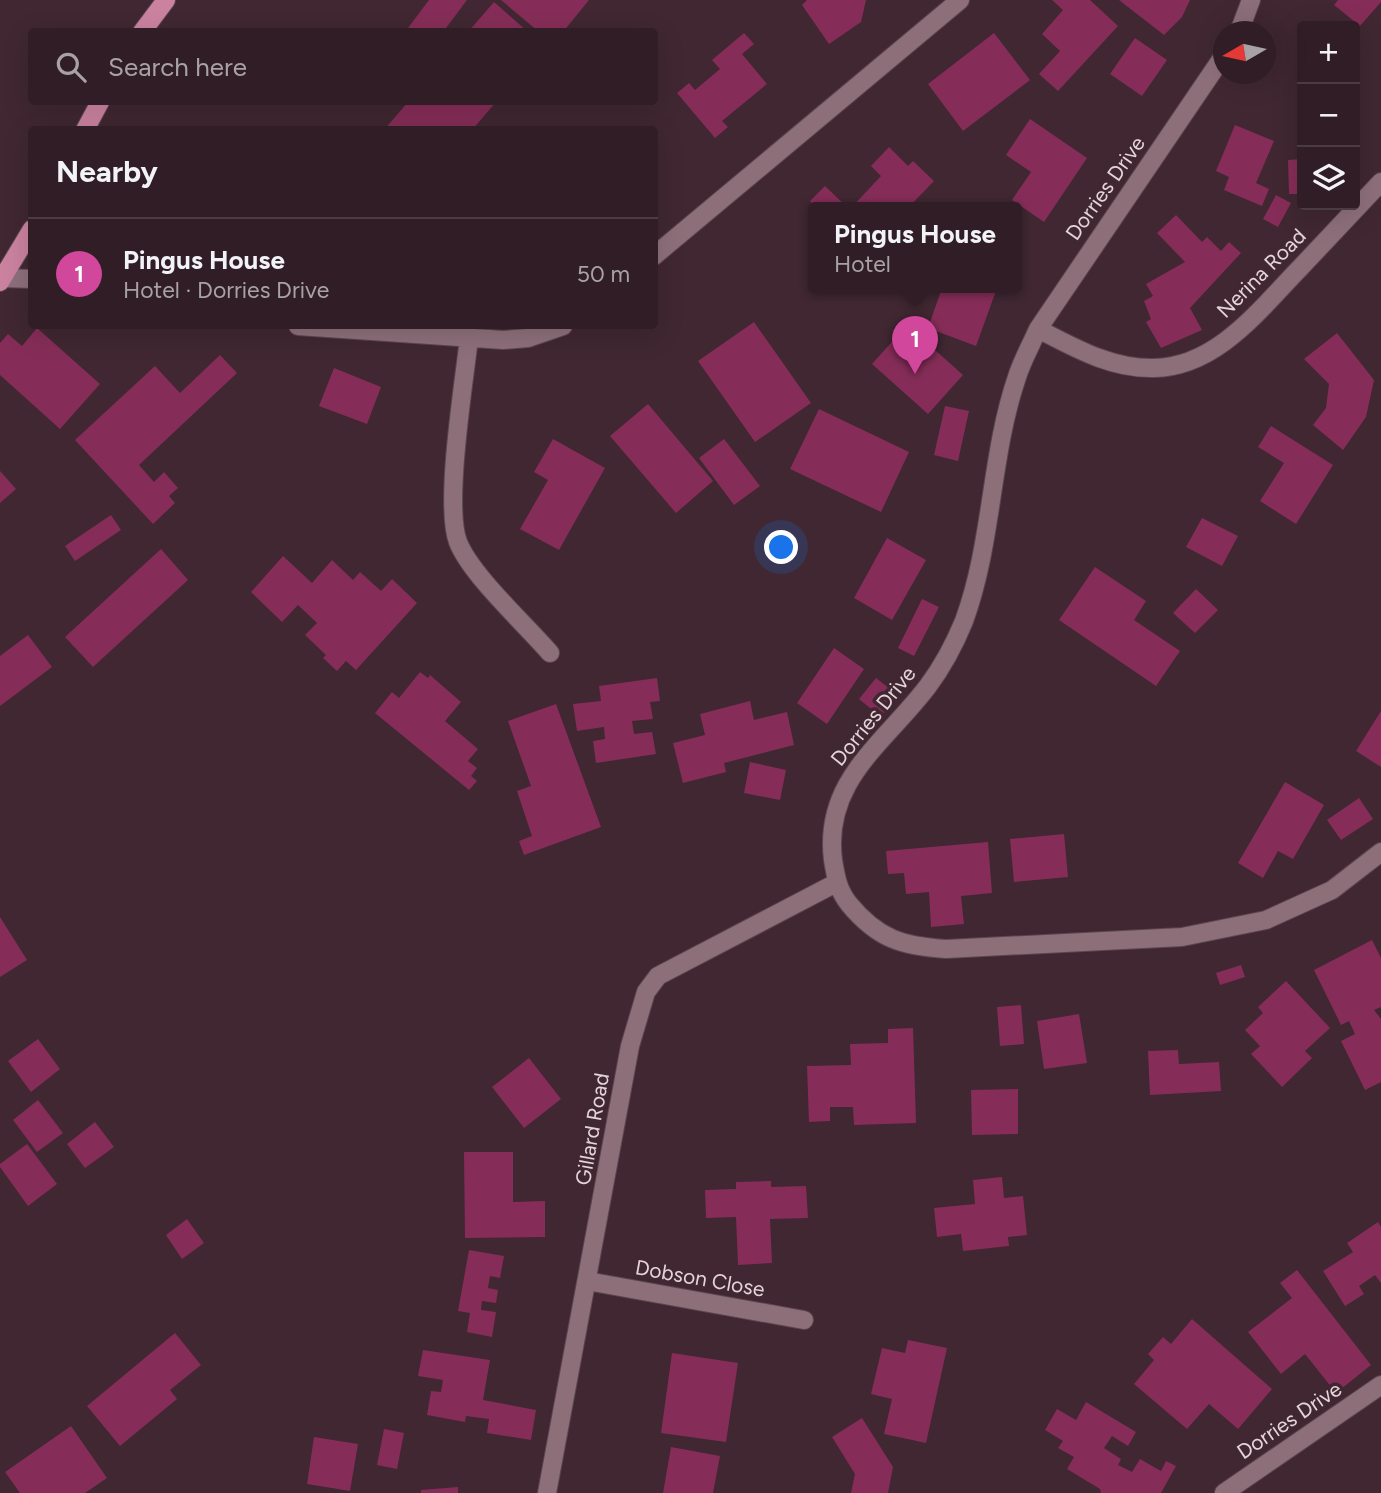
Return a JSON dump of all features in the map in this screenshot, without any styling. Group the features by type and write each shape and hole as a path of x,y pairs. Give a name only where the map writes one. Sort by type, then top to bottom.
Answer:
{"main road":[{"path":"145,28 166,0"},
{"path":"87,126 98,105"},
{"path":"2,280 28,236"}],"street":[{"path":"658,253 960,0"},
{"path":"1243,21 1251,0"},
{"name":"Dorries Drive","path":"836,883 833,820 840,796 857,768 929,685 964,621 979,570 1017,376 1038,329 1213,70"},
{"name":"Nerina Road","path":"1038,329 1096,358 1122,364 1154,368 1178,364 1207,353 1241,329 1381,182"},
{"path":"2,280 28,279"},
{"path":"341,329 469,338 528,338 554,329"},
{"path":"469,338 455,474 453,520 457,540 467,559 550,653"},
{"path":"836,883 859,915 878,931 899,943 916,947 946,949 1182,937 1266,920 1332,890 1381,852"},
{"name":"Gillard Road","path":"547,1493 630,1046 646,992 658,976 836,883"},
{"name":"Dobson Close","path":"587,1281 804,1320"},
{"name":"Dorries Drive","path":"1224,1493 1381,1385"}],"building":[{"path":"429,0 467,0 446,28 408,28"},
{"path":"501,0 589,0 566,28 534,28"},
{"path":"807,0 866,0 861,22 829,44 802,5"},
{"path":"1052,0 1090,0 1118,26 1058,91 1039,74 1060,51 1042,34 1063,10"},
{"path":"1119,0 1190,0 1182,17 1164,35"},
{"path":"1338,0 1381,0 1360,26 1360,21 1354,21 1334,5"},
{"path":"494,2 523,28 471,28"},
{"path":"744,33 754,44 742,54 767,84 722,121 728,127 715,138 677,93 689,83 695,90 720,69 712,60"},
{"path":"994,33 1030,80 963,131 928,84"},
{"path":"1135,38 1167,60 1142,96 1110,74"},
{"path":"405,105 493,105 475,126 387,126"},
{"path":"1030,119 1087,158 1044,222 1022,207 1022,202 1012,200 1031,172 1006,155"},
{"path":"1235,125 1274,141 1256,183 1269,189 1262,206 1224,190 1229,177 1216,171"},
{"path":"889,147 908,166 913,161 934,181 914,202 857,202 881,176 871,166"},
{"path":"1297,159 1297,194 1289,194 1288,160"},
{"path":"825,186 842,202 811,202"},
{"path":"1276,195 1291,203 1278,227 1263,219"},
{"path":"1176,215 1202,242 1207,237 1221,251 1229,242 1241,253 1190,308 1202,330 1161,348 1146,322 1151,319 1144,301 1153,296 1146,284 1185,262 1157,233"},
{"path":"940,293 995,293 976,346 928,328"},
{"path":"754,322 811,403 755,442 698,361"},
{"path":"907,325 963,375 928,414 872,364"},
{"path":"38,329 100,384 60,429 0,375 0,343 8,334 22,346"},
{"path":"1337,333 1374,380 1366,417 1343,450 1313,425 1326,408 1329,384 1304,359"},
{"path":"220,355 237,373 139,465 154,482 164,472 178,488 169,496 175,503 153,524 75,440 155,366 180,393"},
{"path":"334,368 381,387 367,424 319,406"},
{"path":"648,404 713,481 676,513 610,436"},
{"path":"945,406 969,411 958,461 934,455"},
{"path":"819,409 909,452 881,512 790,469"},
{"path":"1271,426 1333,465 1296,524 1260,501 1284,463 1258,447"},
{"path":"553,439 605,468 559,550 520,529 548,480 534,472"},
{"path":"724,439 760,486 734,505 699,458"},
{"path":"0,471 16,489 0,503"},
{"path":"111,515 121,530 75,561 65,546"},
{"path":"1202,518 1238,536 1222,566 1186,547"},
{"path":"887,538 926,560 892,620 854,598"},
{"path":"161,549 188,580 93,667 65,637"},
{"path":"283,556 312,583 332,560 353,580 360,572 381,591 392,579 417,603 356,670 346,661 337,671 323,658 326,655 305,635 317,623 298,605 282,622 251,592"},
{"path":"1095,567 1146,601 1134,620 1180,651 1156,686 1059,620"},
{"path":"1196,589 1218,610 1195,633 1173,613"},
{"path":"922,599 939,607 914,656 898,648"},
{"path":"28,635 52,667 0,706 0,656"},
{"path":"834,648 864,669 827,724 797,703"},
{"path":"420,672 428,678 430,675 461,702 445,721 478,749 468,761 477,768 471,776 477,781 469,790 375,713 392,692 399,698"},
{"path":"657,678 660,701 650,702 653,719 632,721 634,734 652,732 656,754 596,763 593,741 605,739 604,727 577,731 573,704 601,701 599,686"},
{"path":"876,678 898,695 881,717 859,699"},
{"path":"750,701 754,720 787,712 794,745 724,763 726,772 683,783 673,743 705,735 700,714"},
{"path":"556,704 601,827 524,855 519,841 532,836 517,791 531,786 508,721"},
{"path":"1381,711 1381,767 1356,751"},
{"path":"750,762 786,770 780,800 744,793"},
{"path":"1285,782 1324,805 1293,859 1278,851 1263,878 1238,863"},
{"path":"1359,798 1373,819 1341,840 1327,820"},
{"path":"1064,834 1068,877 1014,882 1010,839"},
{"path":"988,842 992,893 961,896 964,924 931,927 929,892 906,894 904,873 888,874 886,851"},
{"path":"0,917 27,960 0,977"},
{"path":"1372,940 1381,958 1381,1007 1374,1010 1381,1019 1381,1082 1365,1090 1341,1041 1355,1034 1349,1021 1341,1025 1314,970"},
{"path":"1241,965 1245,977 1220,985 1216,973"},
{"path":"1286,981 1330,1028 1305,1051 1312,1058 1282,1087 1251,1054 1260,1046 1245,1030 1263,1013 1258,1007"},
{"path":"1021,1005 1024,1044 1000,1046 997,1007"},
{"path":"1079,1014 1087,1063 1044,1069 1037,1021"},
{"path":"913,1028 916,1123 854,1125 853,1107 830,1107 830,1121 809,1122 807,1066 851,1065 850,1044 888,1043 888,1029"},
{"path":"38,1039 60,1069 31,1092 8,1061"},
{"path":"1178,1050 1179,1064 1219,1062 1221,1091 1150,1095 1148,1051"},
{"path":"529,1058 561,1099 524,1128 492,1087"},
{"path":"1018,1089 1018,1134 972,1135 971,1090"},
{"path":"38,1100 63,1133 37,1152 13,1120"},
{"path":"95,1122 114,1147 85,1168 67,1144"},
{"path":"27,1144 57,1184 28,1206 0,1167 0,1164"},
{"path":"464,1152 513,1152 513,1202 545,1201 545,1237 465,1238"},
{"path":"1002,1177 1004,1198 1023,1196 1027,1235 1008,1237 1009,1246 963,1251 961,1234 937,1237 934,1208 975,1204 973,1180"},
{"path":"771,1181 771,1187 806,1186 808,1218 770,1219 772,1263 738,1265 736,1217 706,1218 705,1190 736,1189 736,1182"},
{"path":"187,1219 204,1243 182,1259 166,1235"},
{"path":"1378,1222 1381,1227 1381,1283 1375,1275 1359,1286 1364,1294 1345,1306 1323,1271 1353,1252 1347,1243"},
{"path":"469,1250 504,1256 500,1278 490,1276 488,1288 498,1290 496,1303 482,1301 481,1310 496,1312 492,1337 467,1332 470,1313 458,1311"},
{"path":"1297,1270 1371,1365 1336,1393 1305,1354 1281,1374 1248,1332 1292,1298 1280,1283"},
{"path":"1192,1319 1272,1389 1238,1429 1209,1404 1187,1429 1134,1384 1154,1360 1148,1354 1163,1337 1171,1344"},
{"path":"175,1333 201,1365 170,1390 177,1399 120,1446 87,1406"},
{"path":"908,1340 947,1348 926,1443 884,1434 892,1399 871,1394 882,1348 905,1353"},
{"path":"423,1350 490,1360 483,1400 536,1410 531,1440 487,1433 489,1419 466,1416 465,1422 427,1415 431,1391 441,1392 443,1380 418,1376"},
{"path":"672,1353 738,1363 726,1442 661,1433"},
{"path":"1086,1402 1136,1432 1128,1446 1112,1436 1104,1448 1121,1459 1118,1465 1132,1472 1140,1459 1161,1471 1166,1461 1176,1466 1161,1493 1101,1493 1100,1489 1067,1469 1074,1457 1058,1448 1063,1441 1045,1430 1057,1409 1076,1420"},
{"path":"862,1418 893,1467 888,1493 851,1493 855,1474 832,1437"},
{"path":"71,1426 107,1478 85,1493 20,1493 5,1472"},
{"path":"384,1429 404,1433 397,1469 377,1465"},
{"path":"314,1437 358,1444 350,1491 307,1484"},
{"path":"671,1447 720,1456 713,1493 663,1493"},
{"path":"458,1487 458,1493 421,1493 421,1490"}],"place":[{"name":"Pingus House","path":"915,374"}]}
